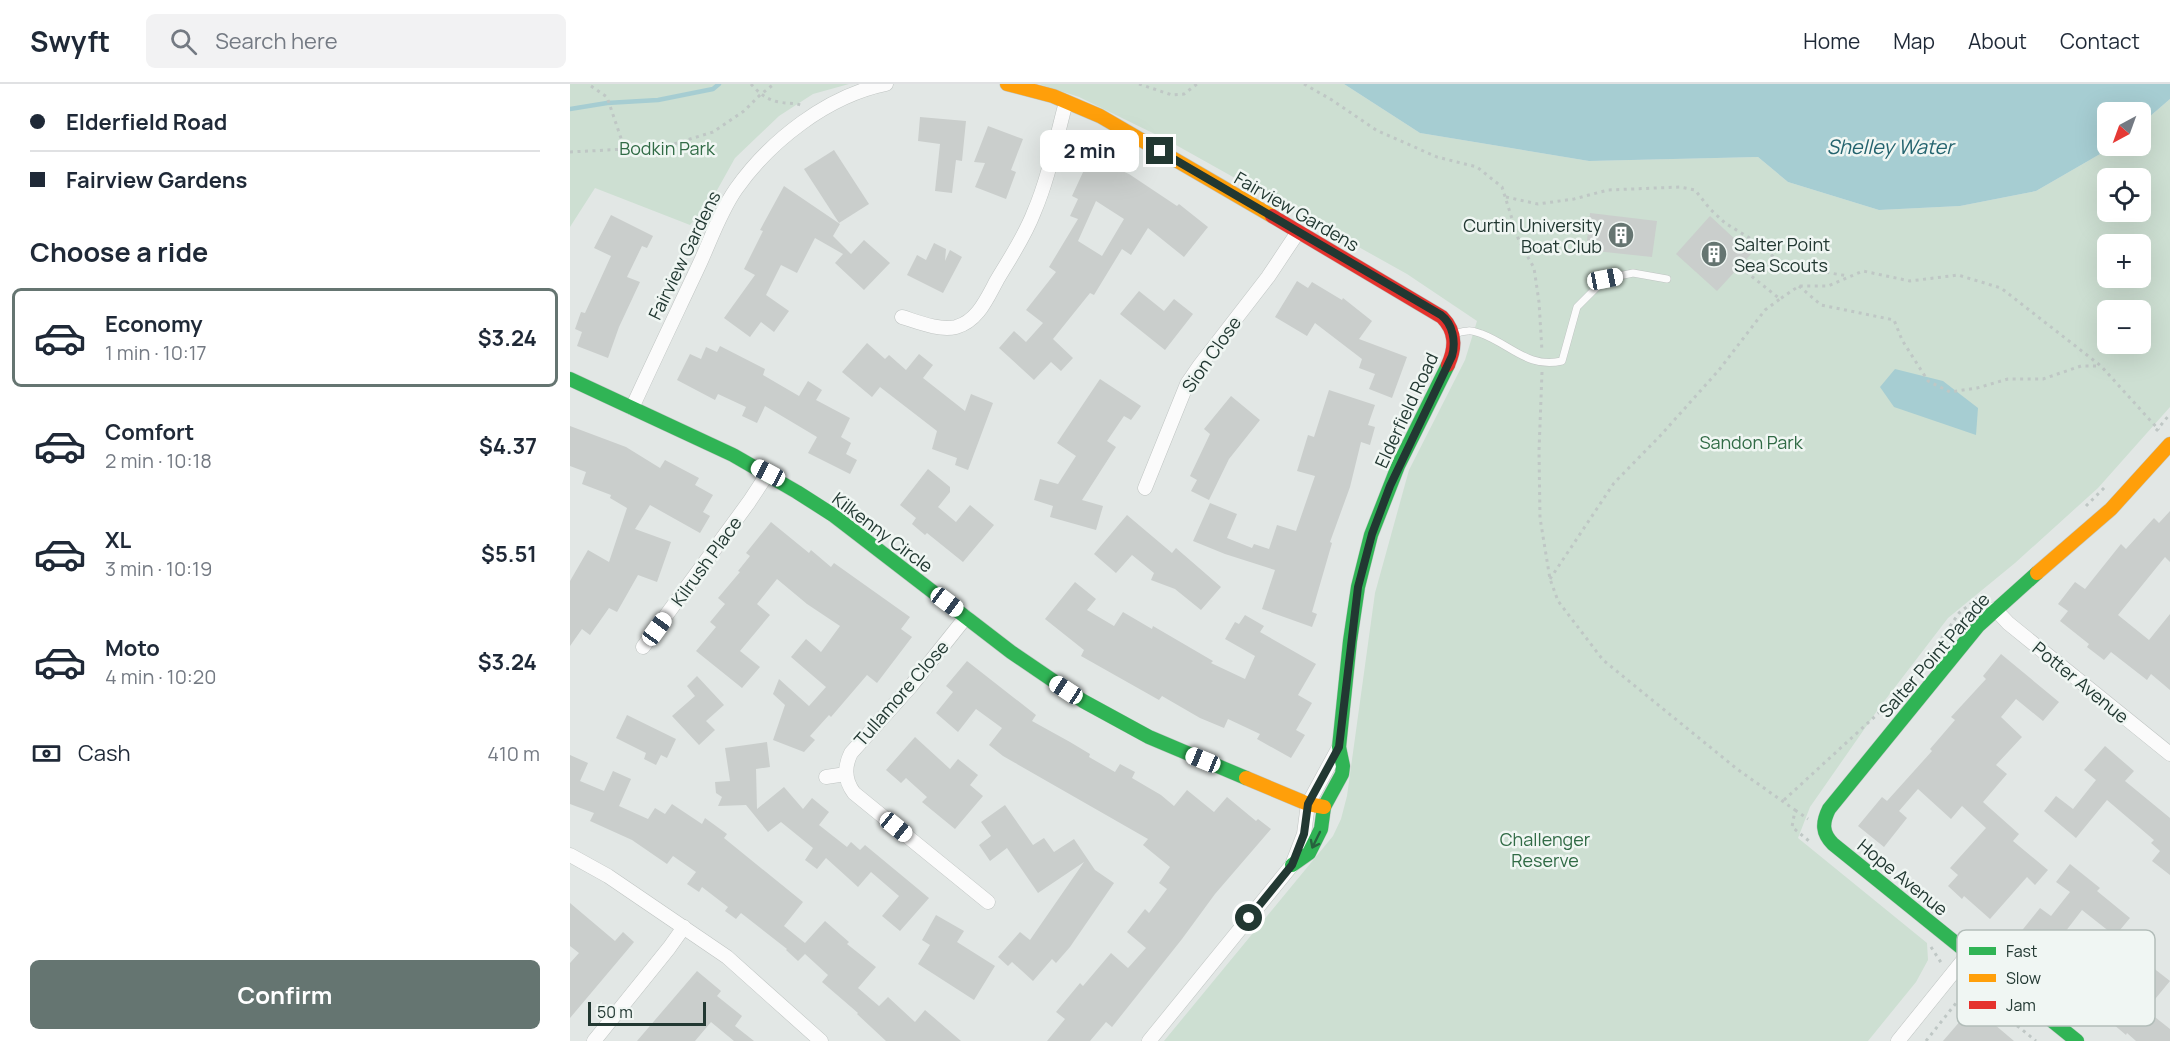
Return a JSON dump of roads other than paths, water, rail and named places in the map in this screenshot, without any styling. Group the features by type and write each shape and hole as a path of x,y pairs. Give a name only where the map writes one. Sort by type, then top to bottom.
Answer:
{"street":[{"name":"Fairview Gardens","path":"632,408 722,212 735,190 772,149 813,115 848,96 886,84"},
{"name":"Fairview Gardens","path":"1007,84 1053,96 1100,116 1441,315 1448,322 1453,334"},
{"path":"902,317 934,326 956,327 970,319 982,307 1034,212 1042,192 1066,102"},
{"name":"Sion Close","path":"1145,488 1187,384 1262,285 1298,232"},
{"name":"Elderfield Road","path":"1149,1041 1292,865 1309,853 1321,829 1324,807 1342,774 1343,766 1339,747 1358,587 1372,534 1390,486 1452,356 1453,334"},
{"name":"Kilkenny Circle","path":"570,379 733,454 768,473 833,515 1049,680 1116,720 1181,751 1308,804 1324,807"},
{"name":"Salter Point Parade","path":"1822,830 1823,821 1829,809 1930,683 1995,609 2111,509 2170,444"},
{"name":"Kilrush Place","path":"643,647 768,473"},
{"name":"Potter Avenue","path":"1995,609 2008,623 2170,754"},
{"name":"Tullamore Close","path":"846,774 847,760 851,753 911,686 966,617"},
{"name":"Elderfield Road","path":"1292,865 1304,834 1308,804 1339,747"},
{"path":"826,777 846,774 848,784 854,794 988,902"},
{"name":"Hope Avenue","path":"1822,830 1833,844 1957,943"},
{"path":"570,855 608,876 684,927 750,976 821,1041"},
{"path":"594,1041 684,927"},
{"path":"1898,1041 1957,968"},
{"name":"Hope Avenue","path":"2059,1026 2077,1041"}],"lane":[{"path":"1453,334 1469,330 1490,337 1529,360 1542,363 1562,361 1577,307 1605,279 1634,273 1667,279"}],"water":[{"name":"Shelley Water","path":"1344,84 2170,84 2170,99 2151,115 2151,102 2097,102 2097,156 2036,191 1960,206 1879,210 1788,182 1758,157 1589,161 1420,133"},
{"path":"1895,369 1943,381 1978,408 1976,435 1894,407 1880,387"}],"waterway":[{"path":"570,109 607,103 658,100 713,89 719,84"}],"place":[{"name":"Curtin University Boat Club","path":"1621,235"},
{"name":"Salter Point Sea Scouts","path":"1714,254"}],"park label":[{"name":"Bodkin Park","path":"667,148"},
{"name":"Sandon Park","path":"1751,442"},
{"name":"Challenger Reserve","path":"1545,849"}]}
